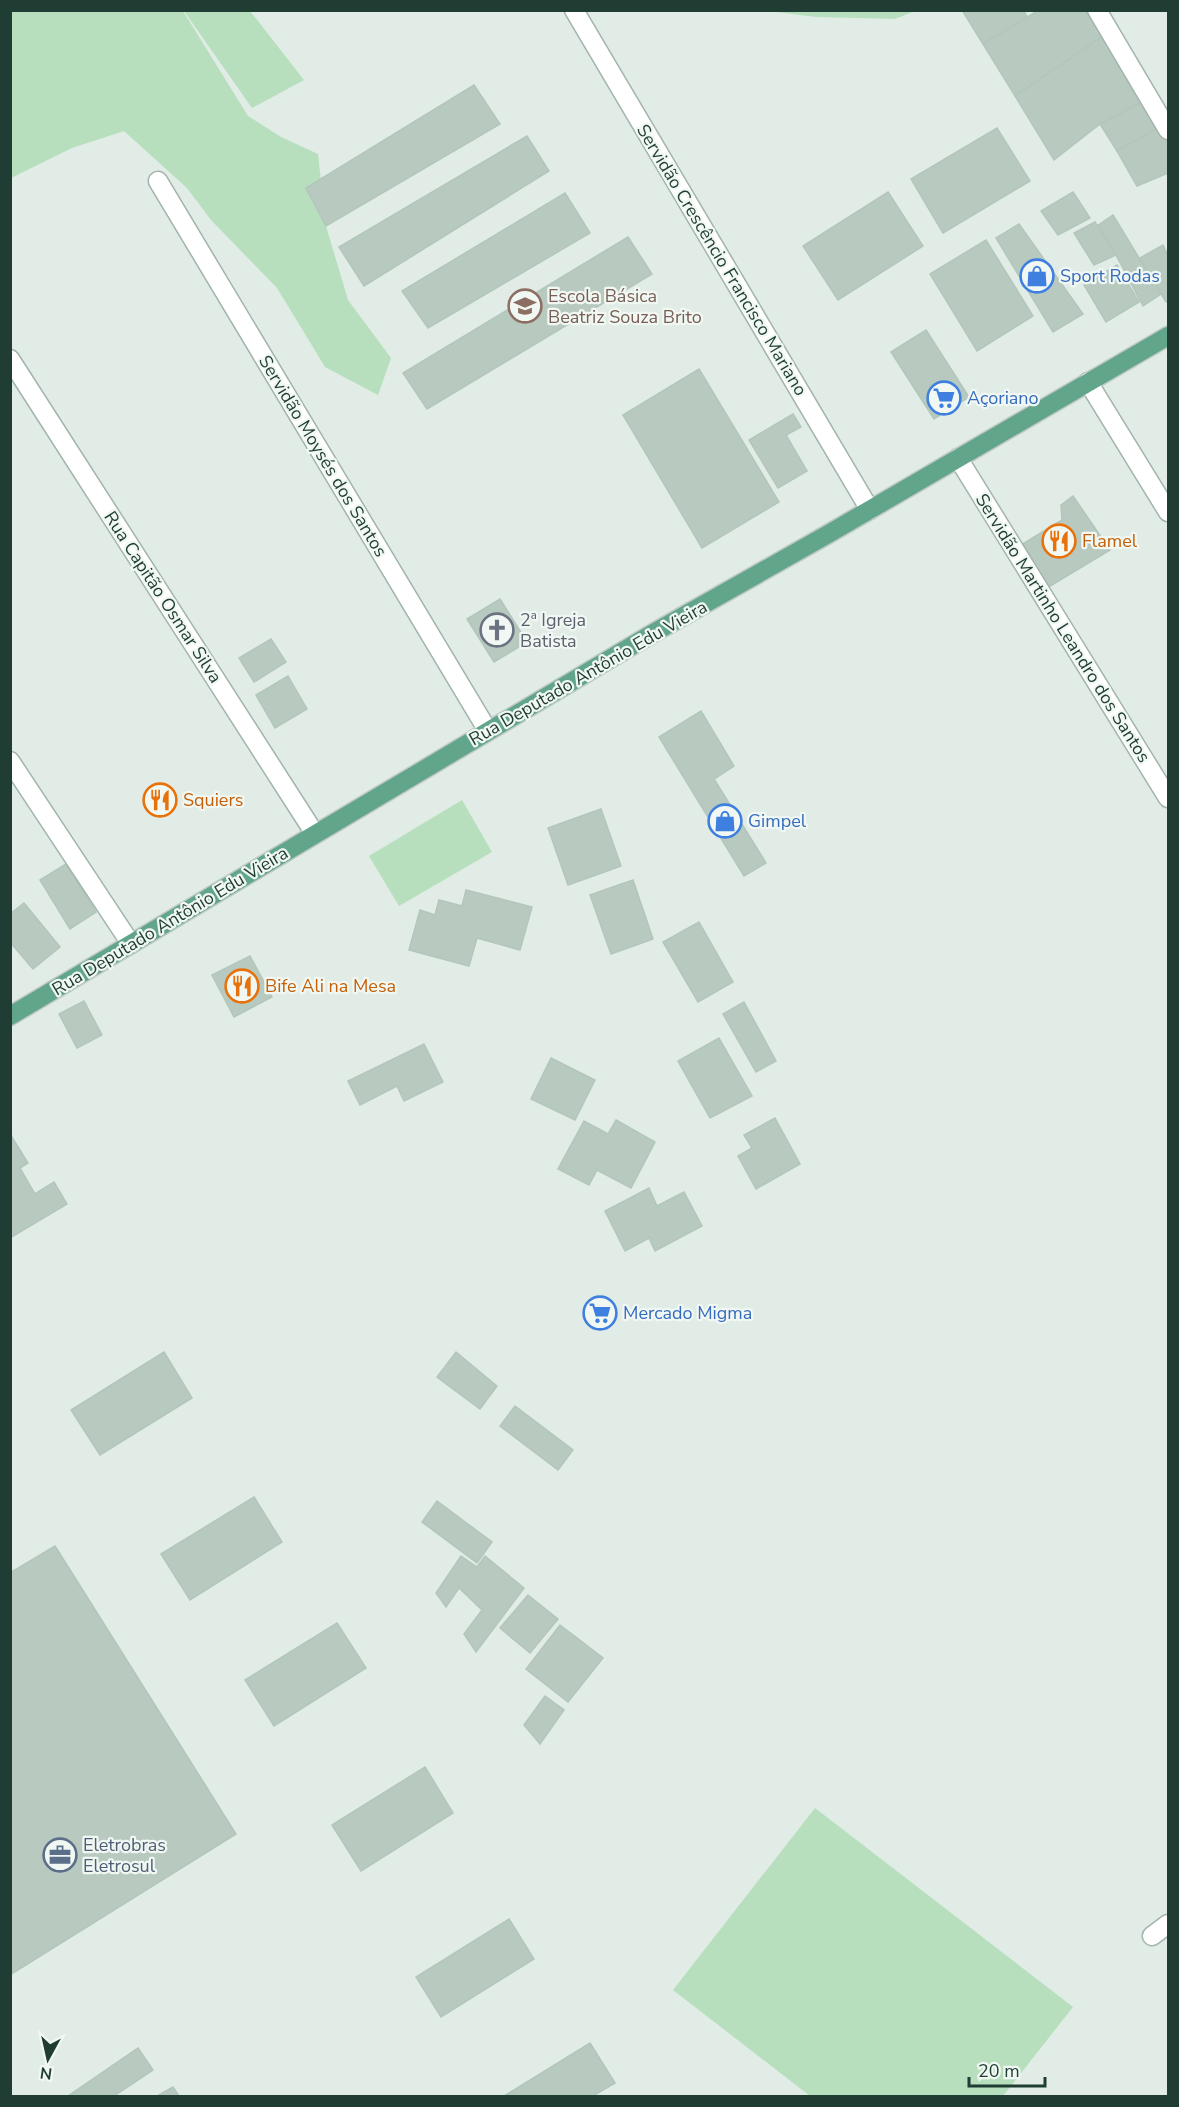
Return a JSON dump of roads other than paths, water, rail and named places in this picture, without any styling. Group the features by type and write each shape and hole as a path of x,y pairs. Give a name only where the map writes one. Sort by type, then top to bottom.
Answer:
{"main road":[{"name":"Rua Deputado Antônio Edu Vieira","path":"10,1016 660,629 870,510 1168,336"}],"street":[{"name":"Servidão Crescêncio Francisco Mariano","path":"574,10 870,510"},
{"path":"1097,10 1168,130"},
{"name":"Servidão Moysés dos Santos","path":"158,181 488,731"},
{"name":"Rua Capitão Osmar Silva","path":"10,359 315,834"},
{"path":"1088,382 1168,512"},
{"name":"Servidão Martinho Leandro dos Santos","path":"958,458 1168,798"},
{"path":"10,761 131,944"},
{"path":"1152,1936 1168,1924"}],"place":[{"name":"Sport Rodas","path":"1037,276"},
{"name":"Escola Básica Beatriz Souza Brito","path":"525,306"},
{"name":"Açoriano","path":"944,398"},
{"name":"Flamel","path":"1059,541"},
{"name":"2ª Igreja Batista","path":"497,630"},
{"name":"Squiers","path":"160,800"},
{"name":"Gimpel","path":"725,821"},
{"name":"Bife Ali na Mesa","path":"242,986"},
{"name":"Mercado Migma","path":"600,1313"},
{"name":"Eletrobras Eletrosul","path":"60,1855"}]}
